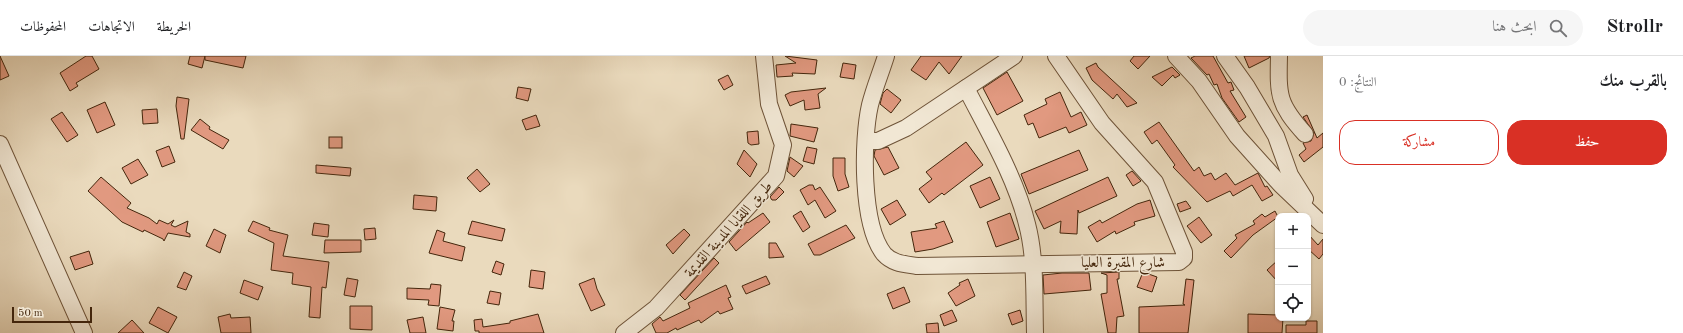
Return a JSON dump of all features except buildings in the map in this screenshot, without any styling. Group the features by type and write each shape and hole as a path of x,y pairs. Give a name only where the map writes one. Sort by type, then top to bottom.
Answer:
{"street":[{"name":"طريق اللقايا المدينة القديمة","path":"624,333 656,308 776,176 783,145 769,104 764,56"},
{"path":"886,56 870,106 866,141 866,197 872,230 884,254 898,264 917,266 1032,263"},
{"path":"866,141 878,141 891,136 1014,56"},
{"name":"شارع المقبرة العليا","path":"1032,263 1179,262 1184,258 1184,252 1155,182 1102,123 1056,56"},
{"path":"1176,56 1199,81 1237,136 1281,185 1323,224"},
{"path":"1225,56 1247,87 1276,136 1290,176 1323,224"},
{"path":"1279,56 1278,80 1281,100 1288,116 1305,134"},
{"path":"966,88 1013,182 1027,224 1032,263 1035,333"},
{"path":"0,144 84,333"}]}
